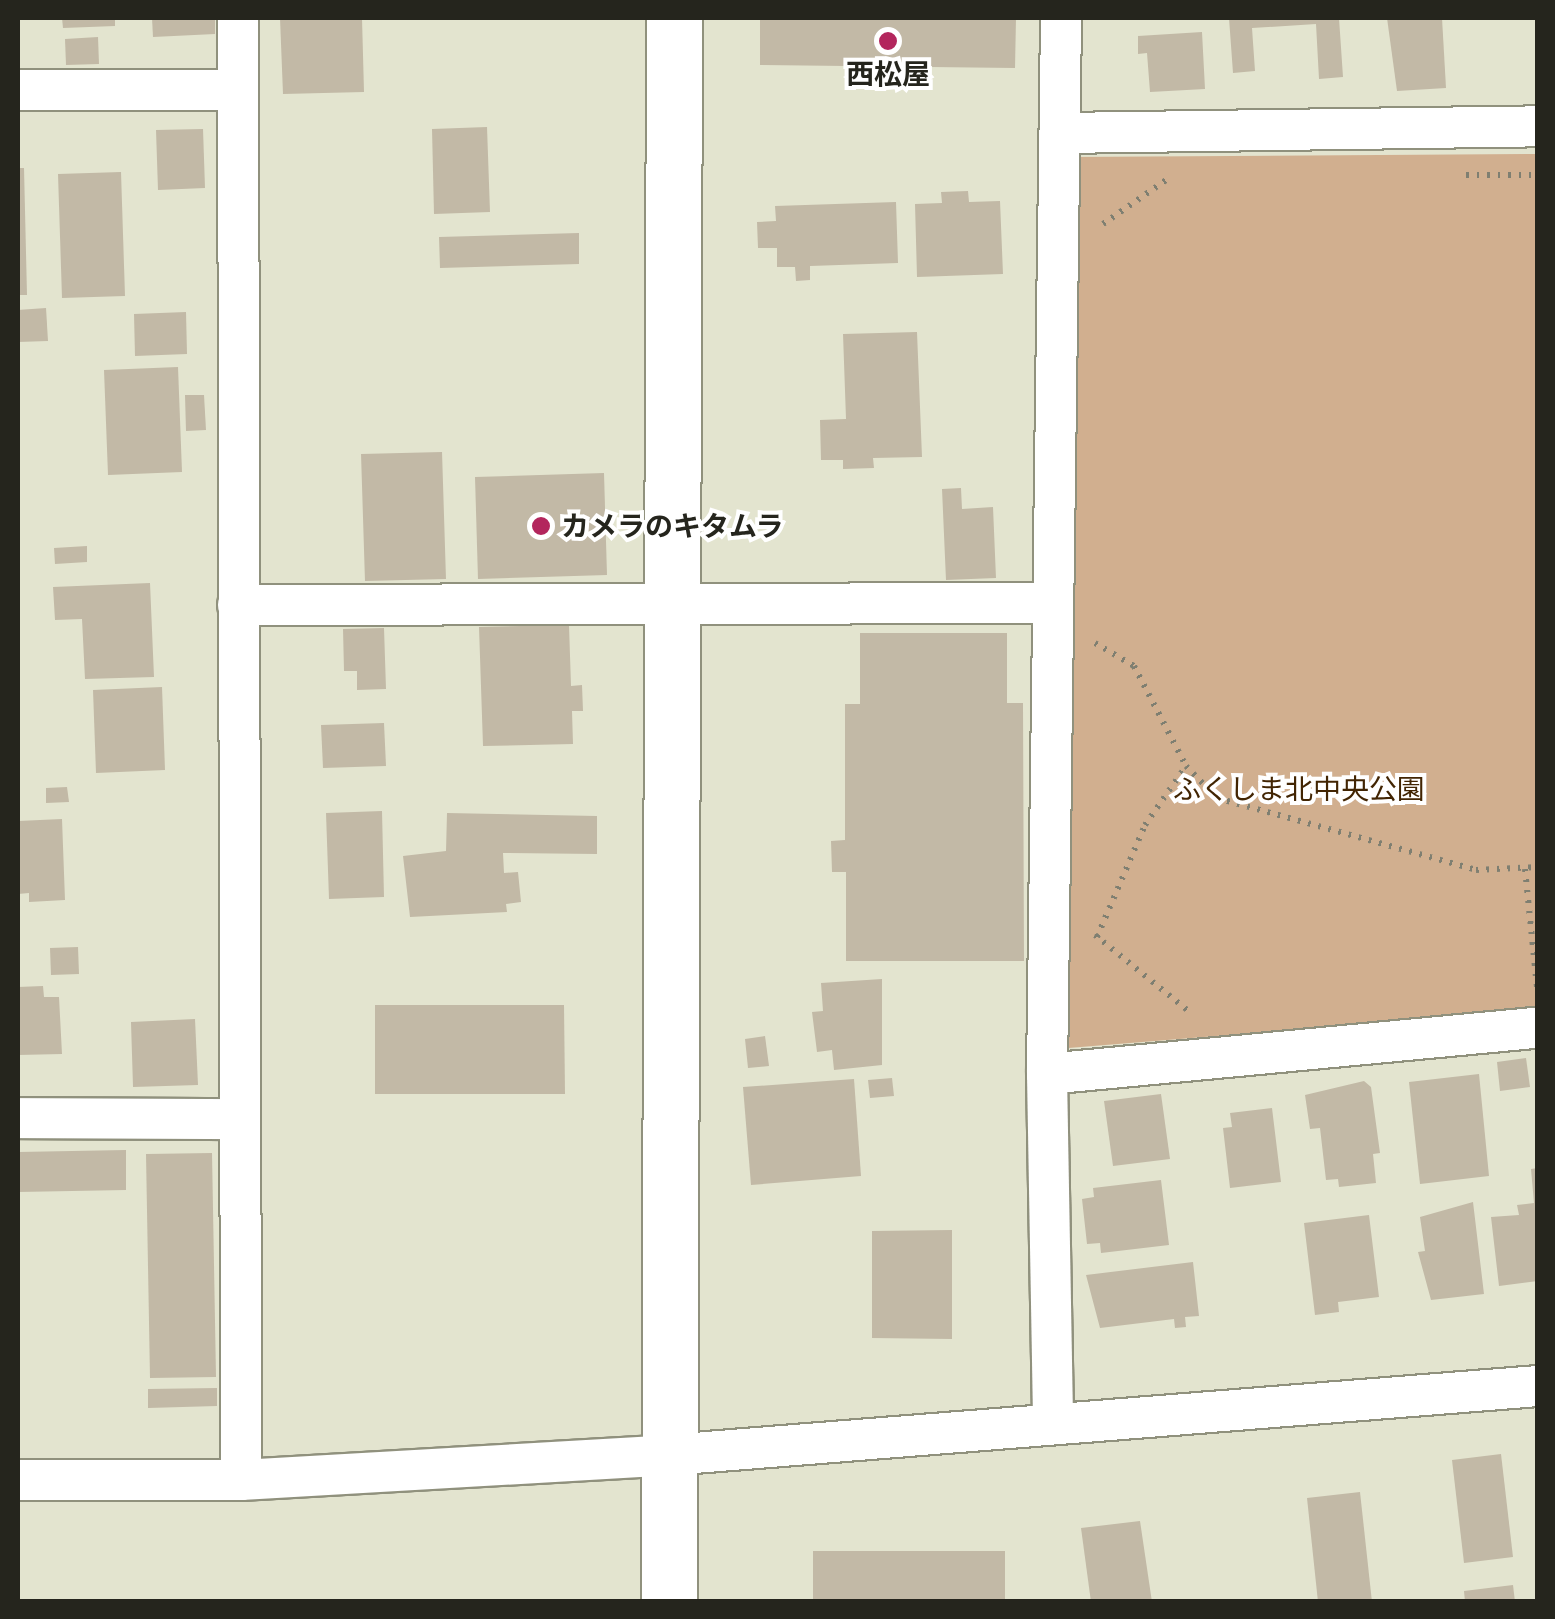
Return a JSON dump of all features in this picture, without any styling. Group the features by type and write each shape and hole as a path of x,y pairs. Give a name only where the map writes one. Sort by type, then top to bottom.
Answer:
{"street":[{"path":"238,18 241,1480"},
{"path":"669,1602 674,18"},
{"path":"1053,1422 1047,1074 1060,18"},
{"path":"18,90 238,90"},
{"path":"1060,134 1538,126"},
{"path":"238,605 1054,603"},
{"path":"1047,1074 1538,1028"},
{"path":"18,1118 239,1119"},
{"path":"18,1480 241,1480 669,1455 1538,1386"}],"path":[{"path":"1090,233 1169,178 1153,178"},
{"path":"1083,639 1114,648 1134,666 1186,766 1217,798 1476,870 1538,867"},
{"path":"1097,938 1144,825 1186,766"},
{"path":"1525,868 1537,988"},
{"path":"1088,930 1191,1013 1172,1014"}],"green space":[{"name":"ふくしま北中央公園","path":"1537,154 1537,1010 1056,1049 1069,157"}],"building":[{"path":"62,18 115,18 115,26 63,28"},
{"path":"152,18 215,18 215,34 153,37"},
{"path":"280,18 362,18 364,92 283,94"},
{"name":"西松屋","path":"760,18 1016,18 1015,68 760,65"},
{"path":"1229,18 1339,18 1343,77 1319,79 1316,24 1252,28 1255,71 1233,73"},
{"path":"1387,18 1442,18 1446,88 1397,91"},
{"path":"1202,32 1205,89 1150,92 1147,53 1138,54 1138,36"},
{"path":"98,37 99,64 66,65 65,39"},
{"path":"487,127 490,212 434,214 432,129"},
{"path":"203,129 205,188 158,190 156,130"},
{"path":"18,168 24,168 27,295 18,295"},
{"path":"121,172 125,296 62,298 58,174"},
{"path":"968,191 969,202 1000,201 1003,274 917,277 915,204 942,203 941,192"},
{"path":"896,202 898,263 810,266 810,280 796,281 795,267 777,267 777,248 758,248 757,222 776,221 775,206"},
{"path":"579,233 579,264 440,268 439,237"},
{"path":"46,308 48,341 18,342 18,310"},
{"path":"186,312 187,354 135,356 134,314"},
{"path":"917,332 922,457 873,458 874,468 843,469 843,460 821,460 820,420 846,419 843,334"},
{"path":"178,367 182,472 108,475 104,370"},
{"path":"185,395 204,395 206,430 186,431"},
{"path":"442,452 446,579 365,581 361,454"},
{"name":"カメラのキタムラ","path":"604,473 607,575 478,579 475,477"},
{"path":"961,488 962,509 993,507 996,578 946,580 942,489"},
{"path":"87,546 87,562 55,564 54,548"},
{"path":"150,583 154,677 85,679 82,619 55,620 53,587"},
{"path":"569,625 571,686 582,685 583,711 572,711 573,744 483,746 479,627"},
{"path":"384,628 386,689 357,690 357,671 344,671 343,629"},
{"path":"860,633 1007,633 1007,703 1023,703 1024,961 846,961 846,872 832,872 831,841 845,840 845,704 860,704"},
{"path":"162,687 165,770 96,773 93,690"},
{"path":"384,723 386,766 323,768 321,725"},
{"path":"67,787 69,802 46,803 46,788"},
{"path":"382,811 384,897 329,899 326,813"},
{"path":"447,813 597,816 597,854 503,853 504,873 518,872 521,902 506,904 507,912 410,917 403,856 446,851"},
{"path":"62,819 65,900 29,902 29,893 18,894 18,821"},
{"path":"78,947 79,974 51,975 50,948"},
{"path":"882,979 882,1065 834,1070 832,1050 817,1052 812,1012 823,1011 821,983"},
{"path":"43,986 44,997 59,997 62,1054 18,1055 18,987"},
{"path":"375,1005 564,1005 565,1094 375,1094"},
{"path":"195,1019 198,1085 133,1087 131,1022"},
{"path":"765,1036 769,1066 748,1068 745,1039"},
{"path":"1526,1058 1530,1087 1500,1091 1497,1062"},
{"path":"1479,1074 1489,1176 1420,1184 1409,1082"},
{"path":"892,1078 894,1096 870,1098 868,1080"},
{"path":"854,1079 861,1176 751,1185 743,1087"},
{"path":"1364,1081 1371,1087 1380,1153 1373,1154 1376,1183 1339,1187 1338,1179 1326,1180 1320,1128 1310,1129 1305,1095"},
{"path":"1161,1094 1170,1159 1113,1166 1104,1101"},
{"path":"1272,1108 1281,1182 1230,1188 1223,1128 1232,1127 1230,1113"},
{"path":"126,1150 126,1190 18,1192 18,1152"},
{"path":"212,1153 216,1377 150,1378 146,1154"},
{"path":"1538,1168 1538,1281 1499,1286 1491,1217 1519,1215 1517,1205 1534,1203 1531,1169"},
{"path":"1161,1180 1169,1245 1101,1253 1100,1243 1087,1244 1082,1199 1094,1197 1093,1188"},
{"path":"1473,1202 1484,1294 1431,1300 1418,1252 1425,1251 1420,1217"},
{"path":"1369,1215 1379,1297 1338,1302 1339,1312 1315,1315 1304,1223"},
{"path":"952,1230 952,1339 872,1338 872,1231"},
{"path":"1193,1262 1199,1316 1185,1317 1186,1327 1175,1328 1174,1319 1100,1328 1086,1275"},
{"path":"217,1388 217,1406 148,1408 148,1389"},
{"path":"1501,1454 1513,1557 1464,1563 1452,1460"},
{"path":"1360,1492 1372,1602 1318,1602 1307,1498"},
{"path":"1140,1521 1152,1602 1091,1602 1081,1528"},
{"path":"813,1551 1005,1551 1005,1602 813,1602"},
{"path":"1513,1585 1515,1602 1465,1602 1464,1591"}],"place":[{"name":"西松屋","path":"888,41"},
{"name":"カメラのキタムラ","path":"541,526"}]}
